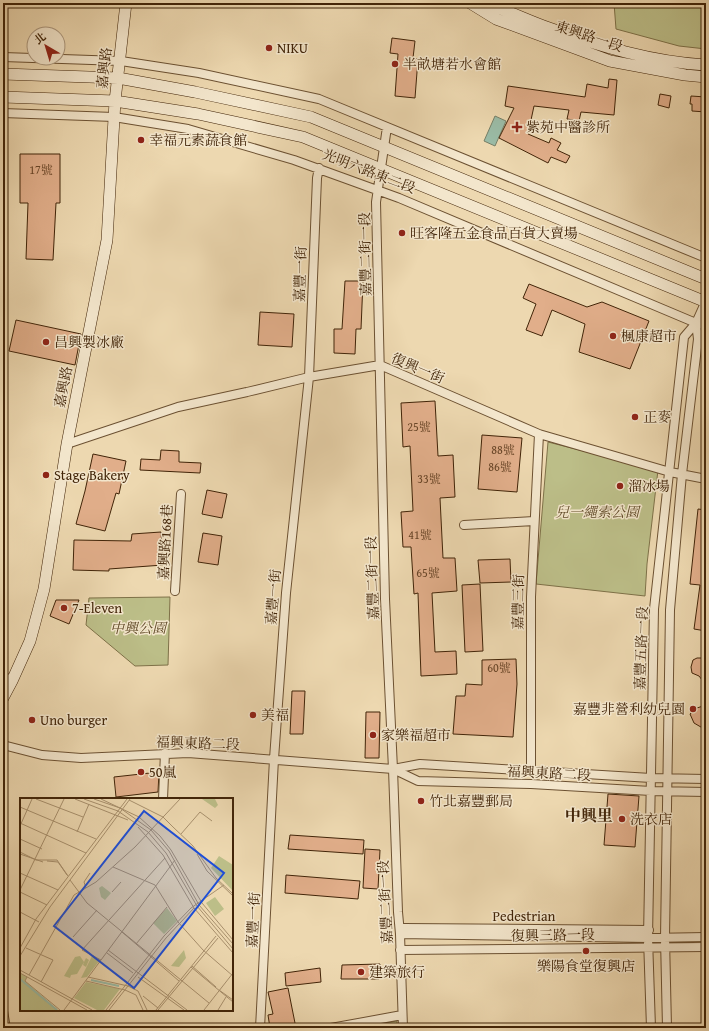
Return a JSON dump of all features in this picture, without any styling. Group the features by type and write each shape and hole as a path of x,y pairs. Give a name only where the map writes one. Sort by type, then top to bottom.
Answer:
{"main road":[{"name":"嘉興路","path":"3,698 8,679 30,641 44,589 67,444 107,240 115,101 121,61 126,3"},
{"name":"東興路一段","path":"470,3 496,19 610,61 685,76 706,77"},
{"name":"東興路一段","path":"483,3 548,28 616,50 686,64 706,65"},
{"name":"光明六路東二段","path":"3,74 118,78 195,92 310,117 706,279"},
{"name":"光明六路東二段","path":"3,97 115,101 198,114 303,137 706,301"}],"street":[{"path":"3,57 121,61 199,73 319,99 706,258"},
{"path":"685,76 686,64"},
{"name":"光明六路東二段","path":"3,113 114,117 195,130 319,168 378,190 706,326"},
{"name":"嘉豐二街一段","path":"387,127 376,202 385,599 403,1028"},
{"name":"嘉豐一街","path":"260,1028 274,759 286,593 309,377 317,178 319,168"},
{"name":"嘉豐五路一段","path":"651,1028 649,934 654,610 684,337 696,323 706,301"},
{"name":"嘉豐五路一段","path":"667,1028 665,938 670,610 682,474 698,339 696,323"},
{"name":"復興一街","path":"67,444 178,407 309,377 380,365 539,434 670,472 706,479"},
{"name":"嘉豐三街","path":"531,771 531,597 539,434"},
{"name":"嘉興路168巷","path":"175,591 181,494"},
{"path":"464,525 534,521"},
{"name":"福興東路二段","path":"3,745 42,755 81,758 165,753 202,754 393,769 420,764 651,778 706,779"},
{"path":"163,798 165,753"},
{"name":"福興東路二段","path":"393,769 418,781 531,784 651,792 706,792"},
{"name":"復興三路一段","path":"400,931 649,934 665,938 706,937"},
{"name":"復興三路一段","path":"400,950 706,947"},
{"path":"3,1011 6,1028"},
{"path":"331,1028 402,1015"}],"green space":[{"path":"614,3 706,3 706,49 679,46 616,29"},
{"name":"兒一繩索公園","path":"548,442 658,470 647,564 645,596 536,584"},
{"name":"中興公園","path":"170,597 168,665 135,666 86,625 89,598"},
{"path":"397,1021 397,1028 352,1028"}],"shaded area":[{"path":"495,116 506,121 495,146 484,141"}],"building":[{"path":"392,38 415,41 413,58 418,59 415,98 395,96 398,54 390,53"},
{"name":"紫苑中醫診所","path":"609,79 617,80 614,115 581,112 579,121 567,119 569,110 534,106 528,134 549,143 551,138 561,143 557,150 570,156 566,163 551,157 548,163 499,138 514,108 505,106 508,86 585,97 587,84 608,88"},
{"path":"660,94 671,96 669,108 658,105"},
{"path":"691,96 706,97 706,112 692,111 692,104 690,104"},
{"path":"20,154 60,154 60,203 56,203 53,260 26,259 28,203 20,203"},
{"path":"345,281 363,281 361,329 356,329 355,354 334,353 334,329 342,329"},
{"name":"楓康超市","path":"529,284 587,307 602,302 649,321 630,369 579,352 585,324 552,310 542,336 526,330 536,304 523,298"},
{"path":"260,312 294,314 292,347 258,345"},
{"name":"昌興製冰廠","path":"16,320 81,334 75,365 9,351"},
{"path":"435,401 438,456 453,455 455,497 440,498 443,558 455,558 457,591 432,593 435,652 456,651 457,674 421,676 418,593 414,594 411,547 403,547 401,512 413,511 410,446 403,447 401,403"},
{"path":"482,435 522,438 517,492 478,489"},
{"path":"161,450 179,451 179,462 201,463 200,473 140,470 141,459 160,460"},
{"path":"93,454 126,461 119,494 116,493 105,531 76,524"},
{"path":"207,490 227,494 222,518 202,514"},
{"path":"698,509 706,510 706,631 694,629 700,585 690,584"},
{"path":"161,532 163,565 109,569 109,571 73,570 74,540 131,541 132,534"},
{"path":"203,533 222,536 218,565 198,562"},
{"path":"510,559 511,582 480,583 478,560"},
{"path":"480,584 483,651 465,652 462,585"},
{"name":"7-Eleven","path":"56,600 79,600 69,624 50,616"},
{"path":"697,658 706,658 706,685 699,676 692,673 691,667 693,660"},
{"path":"516,659 517,684 513,737 453,734 456,696 465,696 466,684 482,685 482,660"},
{"path":"292,691 305,691 303,734 290,734"},
{"path":"706,705 706,730 694,723 690,714 697,708"},
{"name":"家樂福超市","path":"366,712 380,712 379,758 365,758"},
{"path":"159,772 158,792 116,797 114,777"},
{"name":"洗衣店","path":"608,794 639,796 635,847 604,845"},
{"path":"290,835 364,840 363,854 288,849"},
{"path":"365,849 380,850 378,889 363,888"},
{"path":"286,875 360,881 358,899 285,893"},
{"name":"建築旅行","path":"380,964 379,979 341,979 342,965"},
{"path":"320,968 321,982 286,986 285,973"},
{"path":"288,988 296,1028 270,1028 268,1015 273,1014 268,992"}],"place":[{"name":"NIKU","path":"269,48"},
{"name":"半畝塘若水會館","path":"395,64"},
{"name":"紫苑中醫診所","path":"517,127"},
{"name":"幸福元素蔬食館","path":"141,140"},
{"name":"旺客隆五金食品百貨大賣場","path":"402,233"},
{"name":"楓康超市","path":"613,336"},
{"name":"昌興製冰廠","path":"46,342"},
{"name":"正麥","path":"635,417"},
{"name":"Stage Bakery","path":"46,475"},
{"name":"溜冰場","path":"620,486"},
{"name":"7-Eleven","path":"64,608"},
{"name":"嘉豐非營利幼兒園","path":"693,709"},
{"name":"美福","path":"253,715"},
{"name":"Uno burger","path":"32,720"},
{"name":"家樂福超市","path":"373,735"},
{"name":"50嵐","path":"141,772"},
{"name":"竹北嘉豐郵局","path":"421,801"},
{"name":"洗衣店","path":"622,819"},
{"name":"樂陽食堂復興店","path":"586,951"},
{"name":"建築旅行","path":"361,972"}],"district":[{"name":"中興里","path":"589,815"}]}
